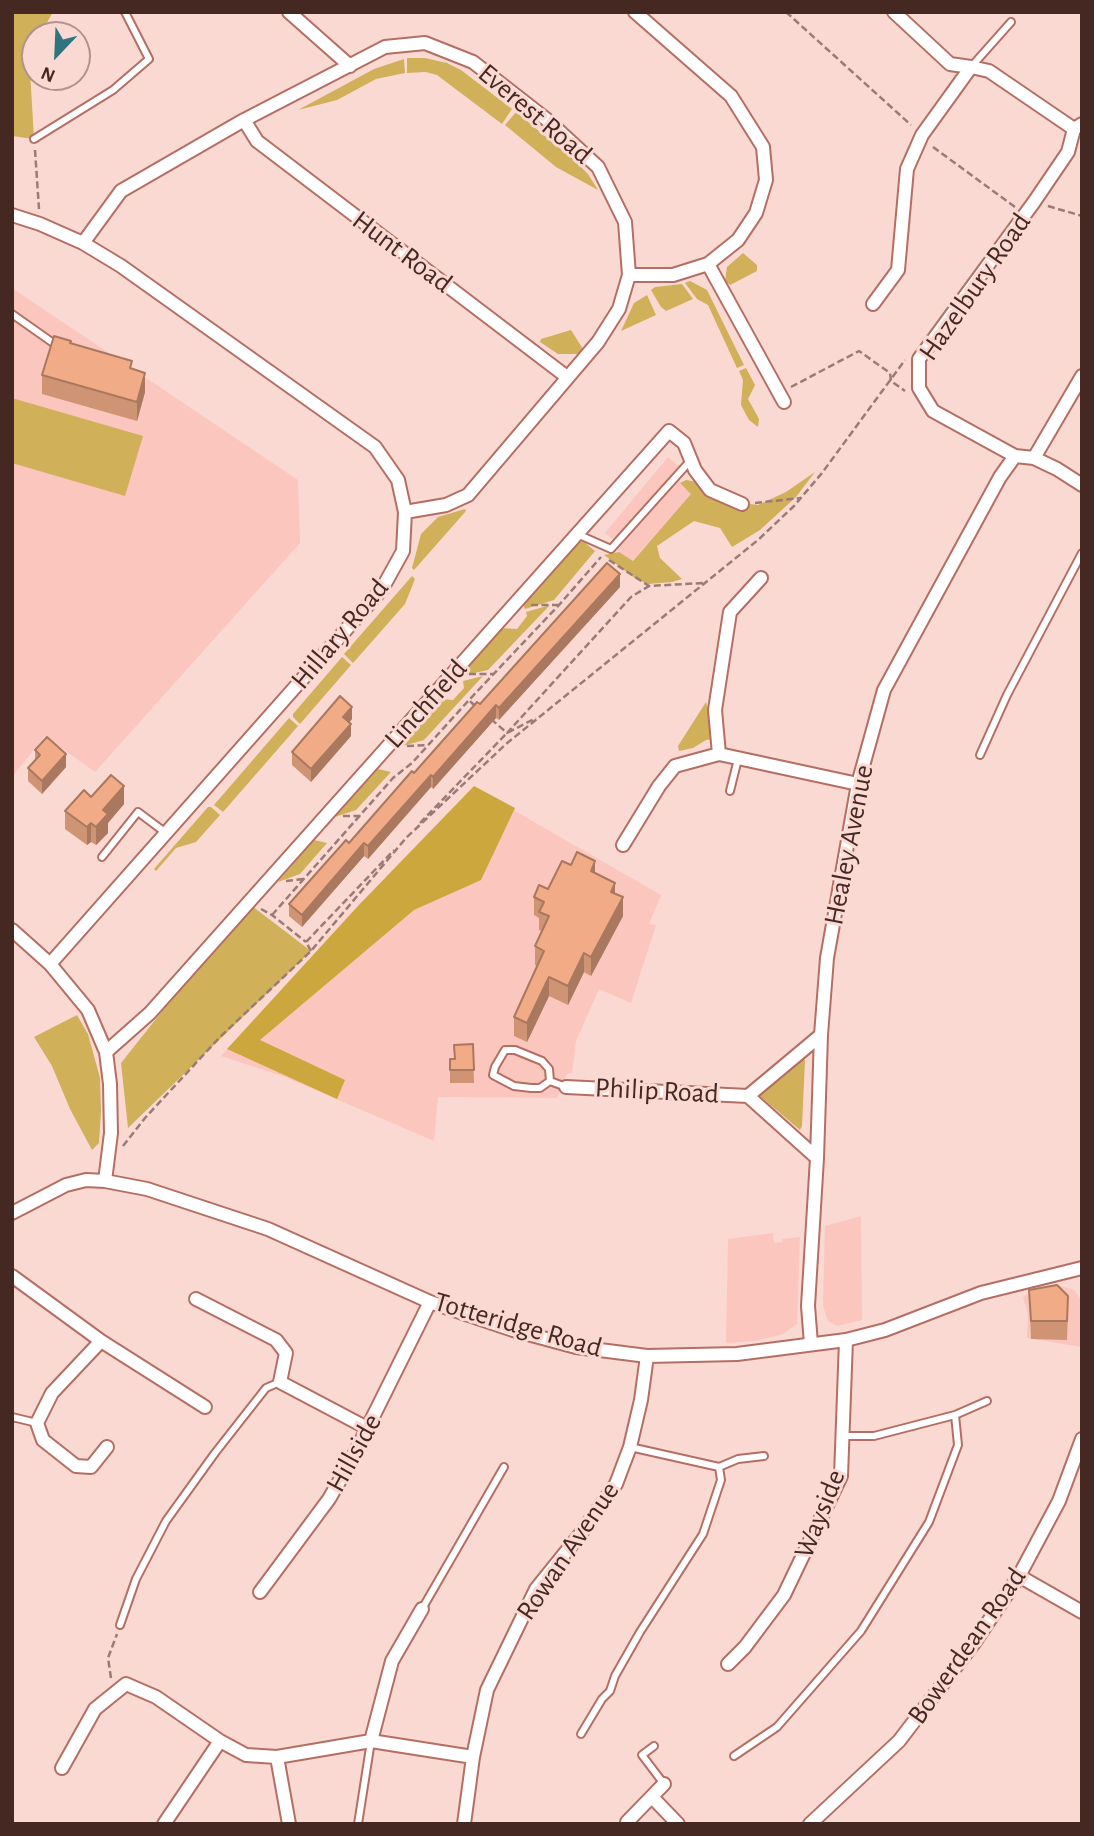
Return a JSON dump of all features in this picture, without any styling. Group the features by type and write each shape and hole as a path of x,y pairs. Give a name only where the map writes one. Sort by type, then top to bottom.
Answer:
{"street":[{"path":"289,12 350,66"},
{"path":"629,275 673,275 708,264 738,240 756,212 766,180 763,147 731,96 635,12"},
{"path":"894,12 950,64 989,71 1078,127"},
{"name":"Everest Road","path":"83,243 121,191 244,120 384,47 425,43 473,62 546,119 598,166 625,222 629,275 619,309 598,342 468,495 446,505 405,512"},
{"path":"873,304 898,270 907,169 922,135 971,66"},
{"name":"Hunt Road","path":"244,120 257,141 567,377"},
{"name":"Hazelbury Road","path":"1015,456 933,411 919,388 919,359 1034,202 1068,152 1078,127"},
{"name":"Hillary Road","path":"12,215 40,223 83,243 121,266 375,447 398,480 405,512 403,551 382,589 50,964"},
{"path":"708,264 781,398"},
{"path":"1034,458 1082,376"},
{"name":"Linchfield","path":"106,1052 150,1013 669,431 684,443 691,460 710,490 742,504"},
{"path":"1015,456 1034,458 1082,485"},
{"name":"Healey Avenue","path":"811,1344 808,1306 827,958 858,784 884,690 1000,477 1015,456"},
{"path":"719,754 715,710 730,612 761,578"},
{"path":"623,845 659,786 675,766 719,754 858,784"},
{"path":"12,930 50,964 88,1010 106,1052 111,1133 105,1181"},
{"name":"Philip Road","path":"748,1096 821,1035"},
{"name":"Philip Road","path":"566,1087 748,1096 817,1158"},
{"name":"Totteridge Road","path":"12,1213 66,1185 86,1180 147,1189 268,1229 430,1302 513,1330 576,1347 647,1356 737,1354 846,1340 885,1330 981,1293 1082,1268"},
{"path":"12,1276 101,1341 205,1407"},
{"path":"197,1299 276,1340 286,1353 280,1382 369,1429"},
{"name":"Hillside","path":"260,1592 329,1499 369,1429 430,1302"},
{"name":"Wayside","path":"728,1664 745,1647 784,1595 841,1476 846,1340"},
{"path":"101,1341 52,1393 37,1423 43,1440 76,1466 91,1467 107,1447"},
{"name":"Rowan Avenue","path":"464,1824 473,1757 487,1690 536,1589 582,1532 615,1484 630,1447 641,1400 647,1356"},
{"name":"Bowerdean Road","path":"810,1824 899,1741 974,1643 1019,1576 1059,1501 1082,1439"},
{"path":"1019,1576 1082,1612"},
{"path":"371,1741 392,1661 422,1609"},
{"path":"62,1768 95,1709 126,1684 156,1698 219,1741 246,1755 277,1757 371,1741 473,1757"},
{"path":"164,1824 219,1741"},
{"path":"277,1757 289,1824"},
{"path":"627,1822 664,1784"},
{"path":"652,1797 678,1824"}],"lane":[{"path":"34,139 113,90 149,59 125,12"},
{"path":"971,66 1011,22"},
{"path":"12,314 70,351"},
{"path":"577,534 611,549 691,460"},
{"path":"980,755 1007,695 1082,552"},
{"path":"730,791 738,759"},
{"path":"102,857 138,812 166,833"},
{"path":"505,1049 542,1061 550,1069 550,1081 540,1088 531,1088 514,1086 493,1075 505,1049"},
{"path":"550,1081 566,1087"},
{"path":"120,1625 136,1579 166,1521 266,1388 280,1382"},
{"path":"844,1436 874,1436 955,1415 987,1401"},
{"path":"734,1756 777,1727 861,1631 876,1608 929,1522 958,1445 955,1415"},
{"path":"12,1417 37,1423"},
{"path":"630,1447 719,1467 738,1459 764,1457"},
{"path":"422,1609 504,1467"},
{"path":"581,1734 602,1699 610,1691 615,1676 640,1632 703,1534 721,1480 719,1467"},
{"path":"358,1824 371,1741"},
{"path":"654,1745 642,1755 664,1784"}],"path":[{"path":"786,12 928,143 1017,208 1011,216"},
{"path":"34,139 40,223"},
{"path":"1034,202 1082,216"},
{"path":"781,398 859,351 890,373 891,381"},
{"path":"121,1149 145,1118 220,1037 311,951 407,838 506,744 758,540 801,498 910,353"},
{"path":"742,504 801,498"},
{"path":"272,915 393,778 412,763 602,556 649,586"},
{"path":"306,942 506,733 631,597 649,586 703,583"},
{"path":"513,606 559,605"},
{"path":"452,674 494,674"},
{"path":"468,700 478,708"},
{"path":"506,733 542,715"},
{"path":"488,716 506,733"},
{"path":"248,903 272,915 306,942 311,951"},
{"path":"113,1693 108,1658 120,1625"}],"shaded area":[{"path":"12,12 53,12 48,21 21,21 21,91 31,91 34,139 12,136"},
{"path":"407,58 425,58 447,63 461,70 512,109 502,124 437,75 426,72 407,73"},
{"path":"404,59 405,73 376,79 337,100 298,110 374,69"},
{"path":"516,112 574,160 588,174 598,190 556,167 505,125"},
{"path":"743,253 757,265 757,271 730,285 725,281 727,267"},
{"path":"690,281 707,290 744,365 737,368 708,305 697,299 685,283"},
{"path":"682,284 693,299 666,311 651,290 655,287"},
{"path":"12,288 298,480 300,543 95,772 45,736 12,777"},
{"path":"647,295 656,315 621,331 634,303"},
{"path":"571,330 583,349 580,354 558,354 540,342 541,339"},
{"path":"746,368 755,385 748,399 759,419 758,427 749,420 741,405 743,380 739,371"},
{"path":"12,398 143,436 125,496 12,463"},
{"path":"668,457 680,467 680,483 692,494 632,561 619,552 614,540 605,533"},
{"path":"815,472 796,497 760,530 732,547 720,528 694,521 657,546 660,558 682,579 648,584 636,579 604,555 619,552 633,561 691,494 680,483 686,480 697,482 717,500 758,505 786,492"},
{"path":"465,509 414,570 412,568 421,534 438,517"},
{"path":"583,541 595,551 554,600 525,609 523,603 576,544"},
{"path":"412,576 415,579 405,604 353,663 344,654"},
{"path":"550,605 488,670 460,676 501,628 517,629 527,616 526,612"},
{"path":"342,657 351,665 300,724 293,714"},
{"path":"483,676 424,740 399,747 440,699 453,700 464,688 463,681"},
{"path":"706,702 715,739 679,751 678,746"},
{"path":"289,718 298,726 223,812 214,805"},
{"path":"378,769 391,772 356,810 335,817"},
{"path":"474,786 515,808 481,880 414,910 260,1040 345,1080 337,1099 227,1049 357,907"},
{"path":"475,788 661,895 649,924 656,925 631,1003 599,989 576,1041 572,1073 567,1074 557,1098 438,1097 434,1141 285,1077 221,1056"},
{"path":"208,807 220,815 196,842 176,848 156,871 154,869"},
{"path":"314,840 327,843 300,874 278,882"},
{"path":"248,903 311,951 128,1128 121,1063"},
{"path":"77,1015 88,1034 100,1078 99,1143 92,1150 70,1109 52,1066 34,1037"},
{"path":"800,1060 805,1060 800,1130 760,1096 763,1089 782,1078"},
{"path":"861,1216 862,1320 837,1326 828,1321 823,1306 825,1226"},
{"path":"773,1233 774,1243 800,1237 797,1324 783,1334 755,1341 726,1343 728,1239"},
{"path":"1059,1285 1074,1290 1082,1301 1082,1347 1027,1338 1028,1314 1023,1298 1025,1295"}],"building":[{"path":"54,336 132,361 130,368 145,373 137,402 42,375"},
{"path":"607,563 620,574 499,708 496,705 368,846 364,843 302,915 289,904 346,840 349,843 477,702 480,704"},
{"path":"340,696 352,707 343,717 351,724 311,769 292,752"},
{"path":"47,737 66,754 42,781 28,768 40,755 35,750"},
{"path":"111,775 124,786 103,810 108,814 96,827 91,823 87,827 65,811 84,790 91,797"},
{"path":"577,852 595,861 591,871 615,883 611,892 623,897 591,957 584,953 568,986 549,977 527,1023 514,1017 544,951 535,946 549,916 539,912 544,902 534,897 539,885 548,889 562,861 571,865"},
{"path":"473,1044 474,1070 450,1070 450,1059 455,1059 454,1045"},
{"path":"1057,1285 1068,1296 1067,1321 1031,1321 1029,1290"}]}
